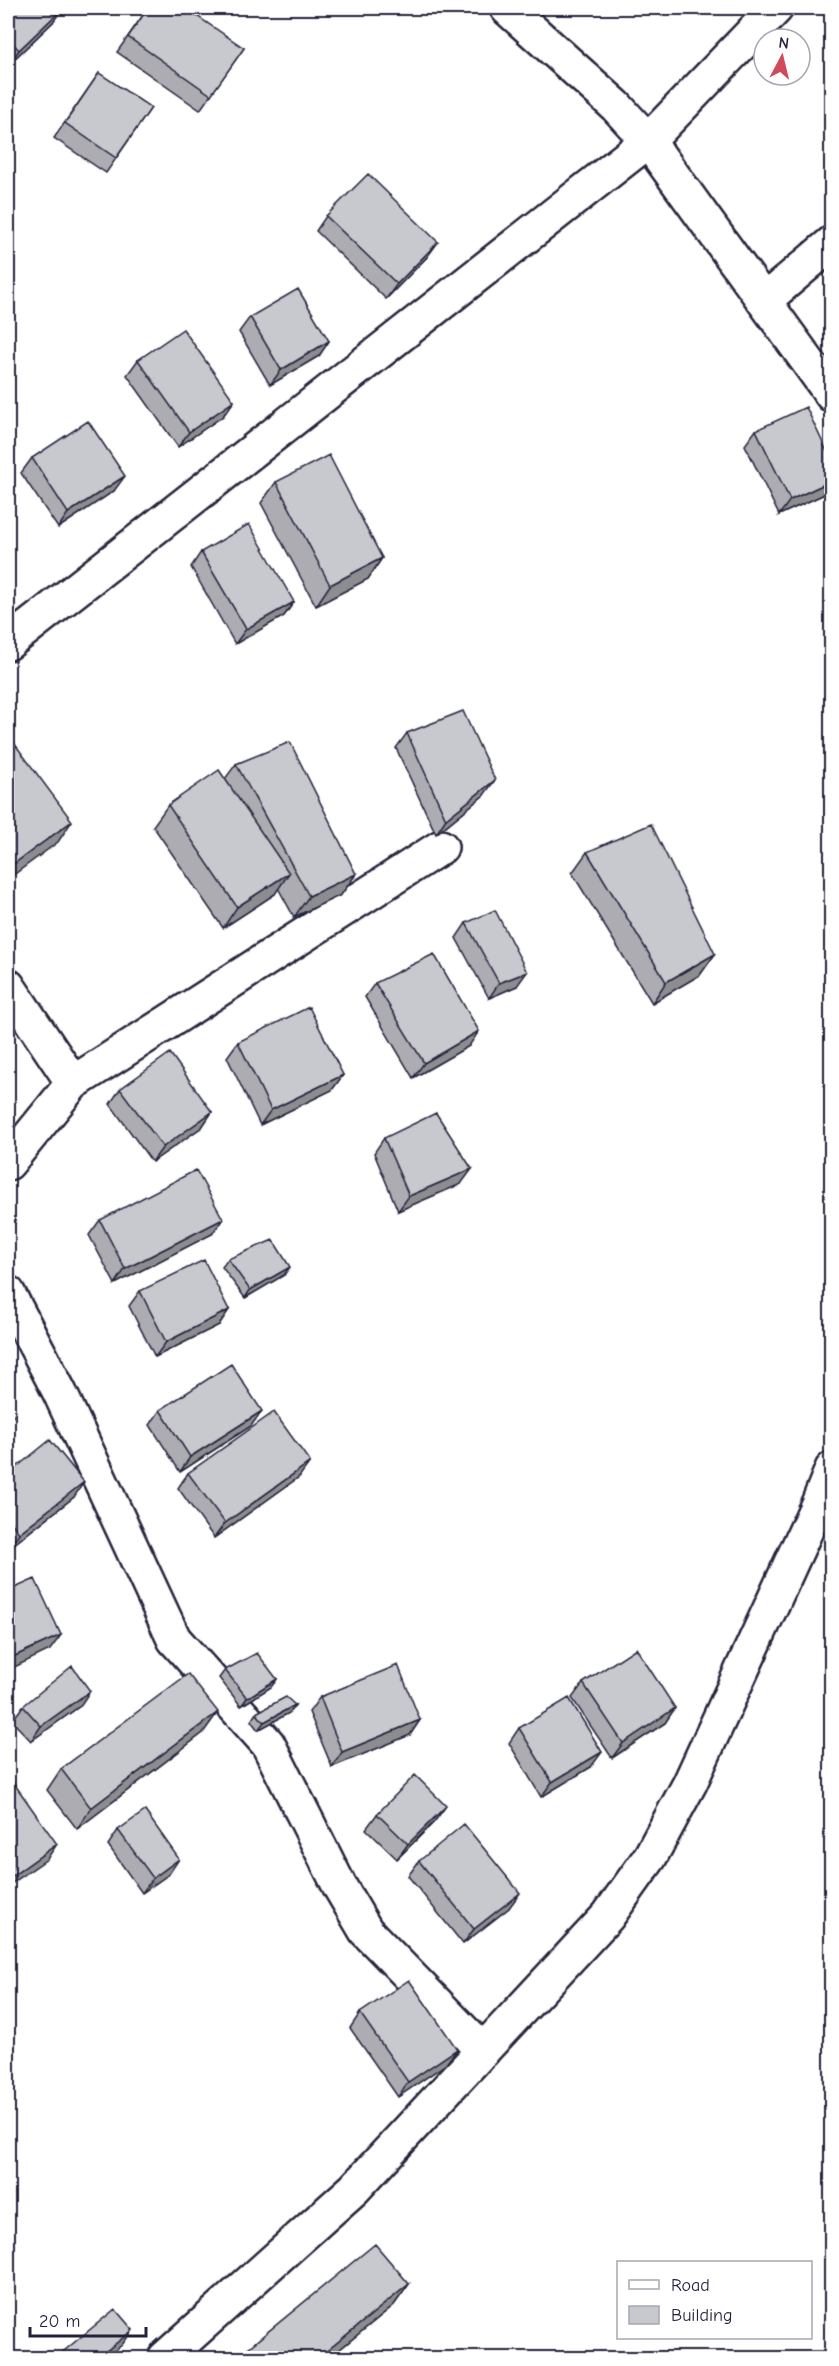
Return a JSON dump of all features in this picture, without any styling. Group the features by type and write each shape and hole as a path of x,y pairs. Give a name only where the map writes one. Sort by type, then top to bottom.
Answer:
{"street":[{"path":"507,8 616,106 648,141 765,300 831,395"},
{"path":"8,643 648,141 776,8"},
{"path":"765,300 831,243"},
{"path":"8,1163 73,1083 441,847"},
{"path":"8,986 73,1083"},
{"path":"8,1293 60,1393 174,1639 268,1744 340,1887 366,1931 483,2051"},
{"path":"165,2358 354,2188 608,1916 650,1857 690,1783 818,1504 831,1469"}],"building":[{"path":"8,8 63,8 19,50 8,38"},
{"path":"148,8 185,8 244,48 211,95 128,37"},
{"path":"99,73 151,108 116,158 65,123"},
{"path":"368,174 438,242 397,284 326,216"},
{"path":"298,289 329,341 281,370 250,317"},
{"path":"183,329 234,401 189,432 138,360"},
{"path":"806,407 831,460 831,481 790,500 756,430"},
{"path":"88,421 125,476 68,513 32,458"},
{"path":"329,455 382,558 330,585 276,482"},
{"path":"249,524 294,602 246,629 201,552"},
{"path":"463,711 495,780 446,819 407,733"},
{"path":"290,742 356,874 309,896 236,764"},
{"path":"14,743 72,821 8,868 8,748"},
{"path":"219,770 289,873 237,907 168,805"},
{"path":"651,824 715,954 666,982 587,852"},
{"path":"495,910 527,972 499,983 466,923"},
{"path":"434,954 479,1031 424,1063 375,983"},
{"path":"309,1007 343,1075 271,1110 238,1042"},
{"path":"170,1053 212,1112 163,1147 120,1089"},
{"path":"436,1113 472,1169 409,1196 384,1138"},
{"path":"196,1170 223,1219 125,1269 100,1220"},
{"path":"273,1240 290,1267 250,1290 228,1259"},
{"path":"204,1260 229,1310 166,1342 140,1291"},
{"path":"231,1364 262,1411 190,1457 160,1410"},
{"path":"8,1403 13,1416 8,1418"},
{"path":"274,1412 310,1462 225,1523 188,1473"},
{"path":"50,1440 84,1482 19,1533 8,1518 8,1474"},
{"path":"35,1579 61,1635 8,1659 8,1591"},
{"path":"636,1648 675,1708 623,1743 583,1683"},
{"path":"257,1653 277,1679 247,1698 225,1670"},
{"path":"398,1665 420,1720 342,1752 320,1697"},
{"path":"72,1666 90,1691 41,1726 23,1706"},
{"path":"188,1674 218,1712 91,1808 61,1769"},
{"path":"286,1697 295,1705 264,1722 256,1713"},
{"path":"569,1698 602,1752 552,1782 519,1728"},
{"path":"8,1775 57,1844 8,1879"},
{"path":"415,1775 446,1806 408,1844 377,1814"},
{"path":"145,1811 179,1859 153,1878 118,1830"},
{"path":"464,1824 520,1893 474,1929 419,1861"},
{"path":"409,1980 457,2049 408,2082 360,2013"},
{"path":"375,2244 409,2284 318,2358 257,2358 248,2348"},
{"path":"115,2309 133,2330 97,2358 62,2358 59,2355"}]}
